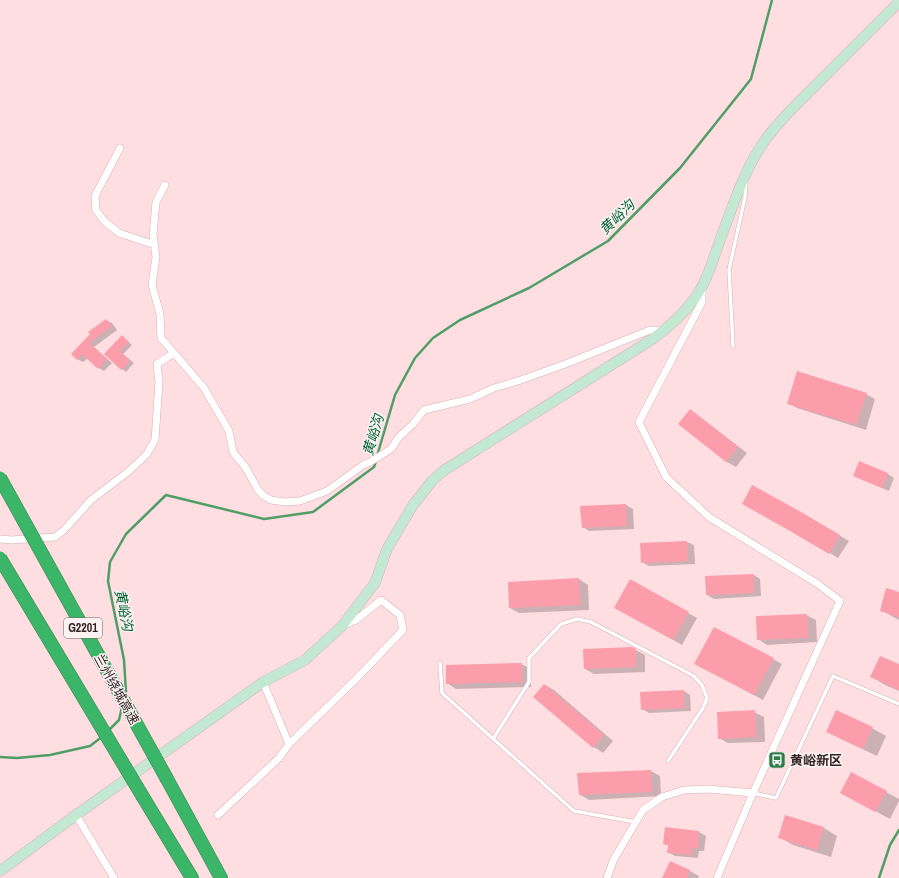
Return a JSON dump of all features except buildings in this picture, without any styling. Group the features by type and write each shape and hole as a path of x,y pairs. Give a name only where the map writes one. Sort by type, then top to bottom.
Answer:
{"highway":[{"name":"兰州绕城高速","path":"0,478 222,878"},
{"name":"G2201","path":"0,558 192,878"}],"main road":[{"path":"0,871 263,682 306,660 342,626 375,583 387,549 413,505 432,481 443,471 458,461 651,340 663,331 686,309 696,297 712,265 741,185 766,139 789,112 899,2"}],"street":[{"path":"120,148 95,196 96,210 104,221 119,233 155,245"},
{"path":"165,185 156,202 153,235 156,257 152,285 160,314 161,338 204,388 229,431 233,452 246,468 258,490 271,500 285,502 300,501 327,491 363,465 391,449 399,437 413,424 424,410 470,399 494,388 568,363 650,330 663,331"},
{"path":"703,284 702,302 640,422 666,477 709,517 818,584 840,601 753,793 717,878"},
{"path":"0,539 12,540 55,537 64,530 91,500 130,471 147,454 155,440 159,382 157,364 174,353"},
{"path":"218,815 279,758 289,744 356,679 403,630 400,615 381,600 356,620 342,626"},
{"path":"263,682 289,744"},
{"path":"607,878 614,859 643,810 662,797 684,790 708,789 753,793"},
{"path":"76,815 114,878"}],"lane":[{"path":"733,346 729,270 745,197 747,172"},
{"path":"493,739 529,682 529,658 561,624 576,619 591,622 694,676 702,685 707,698 703,708 668,761"},
{"path":"440,663 442,693 574,811 636,822"},
{"path":"753,793 776,798 833,676 899,704"}],"waterway":[{"name":"黄峪沟","path":"377,456 395,395 415,358 433,338 460,320 529,288 608,241 680,168 751,79 772,0"},
{"name":"黄峪沟","path":"126,695 124,660 108,581 110,562 126,534 166,495 264,519 313,512 374,467 376,461"},
{"name":"黄峪沟","path":"108,731 119,720 122,707"},
{"name":"黄峪沟","path":"0,757 17,758 50,755 90,746 103,736"},
{"path":"879,878 890,845 899,830"}],"place":[{"name":"黄峪新区","path":"777,760"}]}
